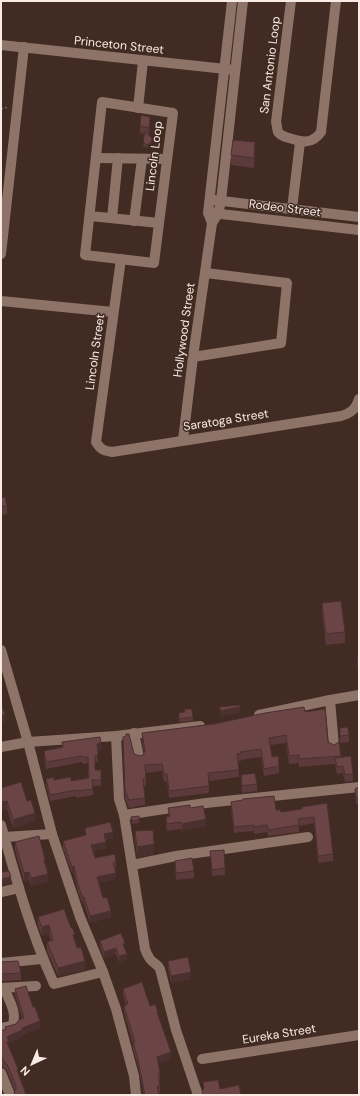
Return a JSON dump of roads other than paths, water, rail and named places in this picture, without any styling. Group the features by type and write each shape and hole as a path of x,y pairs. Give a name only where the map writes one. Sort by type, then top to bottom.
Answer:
{"street":[{"path":"213,213 209,199 232,1"},
{"path":"213,213 221,201 243,1"},
{"name":"San Antonio Loop","path":"291,1 276,122 278,131 282,136 300,142"},
{"path":"292,209 300,142 316,138 321,132 336,1"},
{"name":"Princeton Street","path":"1,45 235,70"},
{"path":"1,254 24,47"},
{"path":"138,108 143,61"},
{"name":"Lincoln Loop","path":"102,102 138,108 173,113 154,263 86,255 102,102"},
{"path":"96,158 167,159"},
{"path":"112,218 118,158"},
{"path":"134,221 142,159"},
{"name":"Rodeo Street","path":"209,199 359,217"},
{"name":"Rodeo Street","path":"213,213 359,230"},
{"name":"Hollywood Street","path":"183,440 213,213"},
{"path":"90,216 159,224"},
{"name":"Lincoln Street","path":"99,448 96,442 113,312 122,259"},
{"path":"193,357 281,343 287,283 206,274"},
{"path":"1,301 113,312"},
{"name":"Saratoga Street","path":"99,448 112,452 341,416 350,414 357,404"},
{"path":"1,650 28,742 52,834 80,917 103,972 116,1009 134,1076 136,1095"},
{"path":"252,716 359,695"},
{"path":"330,700 334,746"},
{"path":"1,747 28,742 116,736 212,725"},
{"path":"134,733 139,757"},
{"path":"116,736 119,799 124,815 145,949 148,958 152,962 158,964 160,969 176,1030 198,1095"},
{"path":"124,815 206,803 359,786"},
{"path":"1,825 19,888 42,959 54,984 103,972"},
{"path":"4,837 52,834"},
{"path":"132,865 176,856 308,837"},
{"path":"1,892 19,888"},
{"path":"1,964 42,959"},
{"path":"1,1028 12,1026 15,1014 2,988 36,986"},
{"name":"Eureka Street","path":"202,1059 359,1035"},
{"path":"1,1073 10,1095"}]}
